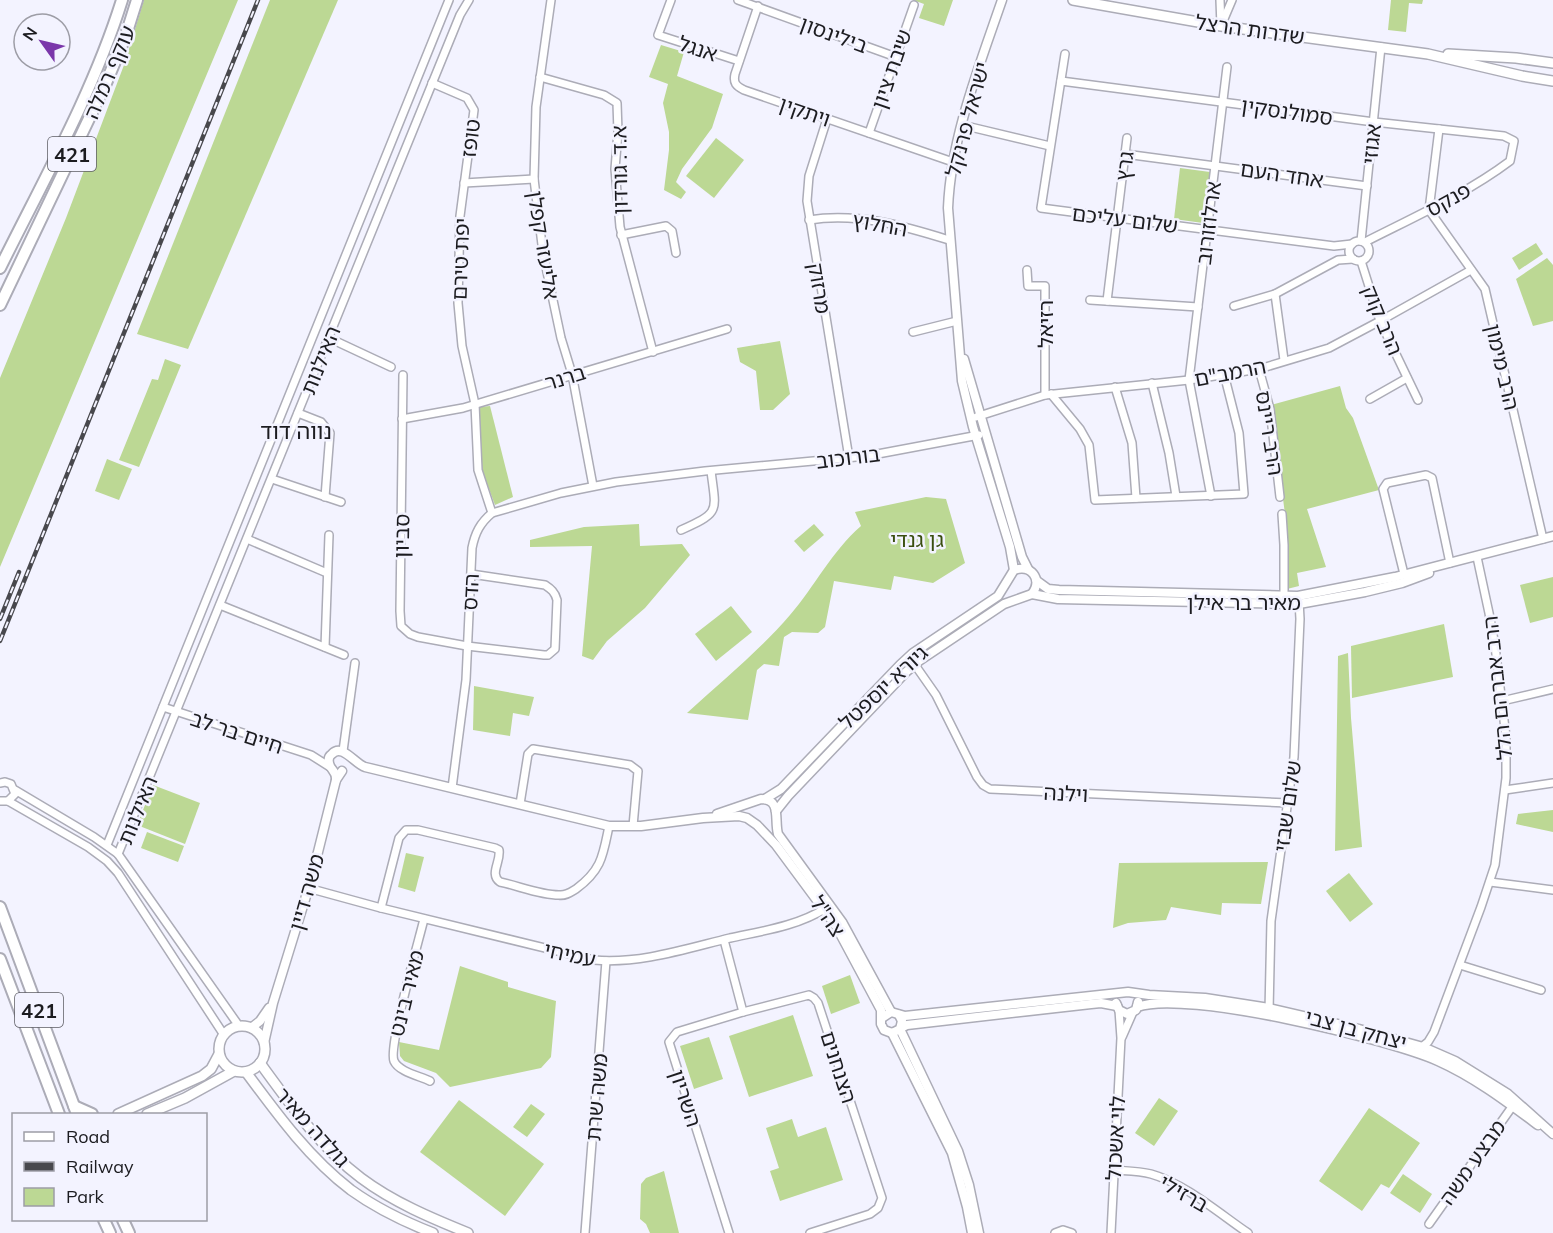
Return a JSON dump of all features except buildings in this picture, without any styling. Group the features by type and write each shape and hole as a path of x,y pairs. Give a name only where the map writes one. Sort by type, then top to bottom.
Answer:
{"main road":[{"name":"עוקף רמלה","path":"0,268 82,101 122,0"},
{"name":"עוקף רמלה","path":"0,305 106,84 137,0"},
{"name":"שדרות הרצל","path":"1072,0 1221,26 1428,54 1553,81"},
{"name":"שדרות הרצל","path":"1428,54 1485,56 1553,63"},
{"name":"421","path":"0,907 76,1110"},
{"name":"421","path":"0,959 59,1113"},
{"path":"120,1113 202,1076 210,1069 219,1054 221,1041 228,1031 239,1026 251,1028 264,1043 264,1057 260,1064 246,1072 234,1071 225,1065 219,1054"},
{"name":"גולדה מאיר","path":"260,1064 320,1141 362,1179 426,1216 468,1233"},
{"path":"149,1113 185,1098 234,1071"},
{"name":"גולדה מאיר","path":"246,1072 274,1110 309,1151 351,1190 433,1233"}],"street":[{"name":"האילנות","path":"107,845 449,0"},
{"name":"האילנות","path":"118,854 432,83 460,15 469,0"},
{"name":"אליעזר קפלן","path":"551,0 534,134 534,180 543,253 561,338 572,374 593,486"},
{"name":"אנגל","path":"671,0 658,35 740,61"},
{"name":"בילינסון","path":"738,0 896,57"},
{"name":"ישראל פרנקל","path":"1002,0 962,125 953,162 949,184 949,240 962,381 980,434 1014,570"},
{"path":"1220,0 1221,26"},
{"path":"1221,26 1232,0"},
{"name":"שיבת ציון","path":"869,133 914,4"},
{"name":"ויתקין","path":"758,6 734,81 737,86 953,162"},
{"name":"אגוזי","path":"1363,242 1381,47"},
{"path":"962,125 1050,146 1065,54"},
{"name":"ארלוזורוב","path":"1211,496 1189,380 1227,67"},
{"name":"א.ד. גורדון","path":"540,77 604,95 617,103 618,132 615,169 621,235 652,352"},
{"name":"סמולנסקין","path":"1061,81 1374,122 1504,136 1514,141"},
{"name":"טופז","path":"432,83 467,98 474,110 464,183"},
{"name":"מרזוק","path":"826,119 809,176 807,189 809,220 849,458"},
{"path":"1429,210 1439,129"},
{"name":"גרץ","path":"1107,301 1127,138"},
{"name":"פנקס","path":"1363,242 1429,210 1498,171 1510,161 1514,141"},
{"name":"שלום עליכם","path":"1050,146 1041,208 1334,246 1352,244"},
{"name":"אחד העם","path":"1125,154 1367,186"},
{"path":"464,183 534,180"},
{"name":"יפת טירם","path":"464,183 458,247 458,303 462,346 475,404"},
{"name":"הרב מימון","path":"1429,210 1485,289 1543,538"},
{"name":"החלוץ","path":"809,220 864,219 910,228 949,240"},
{"path":"1363,224 1373,233 1380,235"},
{"path":"621,235 666,226 672,231 676,253"},
{"path":"1234,306 1275,294 1338,260 1357,260 1369,254 1369,248 1363,242 1352,244 1349,253 1357,260"},
{"name":"הרב קוק","path":"1357,260 1380,321 1418,399"},
{"name":"רזיאל","path":"1027,270 1028,286 1045,286 1048,395"},
{"name":"הרמב\"ם","path":"975,417 1048,395 1189,380 1259,369 1329,348 1471,270"},
{"path":"1275,294 1284,360"},
{"path":"1090,300 1198,307"},
{"path":"913,332 957,321"},
{"name":"ברנר","path":"402,419 475,404 727,329"},
{"path":"329,338 391,367"},
{"name":"הרב ריינס","path":"1259,369 1270,409 1280,497"},
{"path":"1048,395 1080,429 1089,446 1095,500 1244,494 1239,433 1224,374"},
{"name":"סביון","path":"403,375 401,626 410,634 418,637 467,646"},
{"name":"הרב קוק","path":"1370,399 1407,378"},
{"path":"1152,383 1169,453 1176,496"},
{"path":"1115,387 1132,443 1136,498"},
{"path":"475,404 478,470 492,513"},
{"path":"298,413 321,422 330,433 325,496"},
{"name":"ישראל פרנקל","path":"980,434 1028,569"},
{"name":"בורוכוב","path":"492,513 593,486 646,478 849,458 980,434"},
{"path":"681,530 710,517 715,501 711,471"},
{"path":"1404,574 1383,489 1387,483 1426,476 1432,478 1450,563"},
{"path":"272,478 341,502"},
{"name":"הדס","path":"452,788 462,723 474,538 483,521 492,513"},
{"path":"1282,514 1284,596"},
{"path":"325,647 328,535"},
{"name":"מאיר בר אילן","path":"1037,581 1048,589 1059,590 1284,596 1299,600 1553,536"},
{"path":"247,539 327,573"},
{"name":"הרב אברהם הלל","path":"1415,1053 1428,1042 1434,1032 1490,882 1505,790 1506,737 1502,701 1489,613 1477,557"},
{"name":"מאיר בר אילן","path":"1032,594 1058,599 1299,600 1338,598 1402,583 1450,563"},
{"path":"1028,569 1033,572 1037,586 1028,597 1019,598 1011,593 1007,583 1014,570 1028,569"},
{"path":"467,646 548,655 557,644 555,593 545,585 471,574"},
{"name":"גיורא יוספטל","path":"703,818 761,800 781,789 900,665 998,596 1007,583"},
{"name":"גיורא יוספטל","path":"776,814 788,795 880,698 915,665 1004,603 1019,598"},
{"name":"שלום שבזי","path":"1269,1012 1271,921 1294,757 1299,600"},
{"path":"220,605 344,655"},
{"path":"345,752 332,753 329,762 339,769 349,759 345,752 355,663"},
{"name":"וילנה","path":"915,665 936,695 977,777 983,785 990,789 1288,803"},
{"path":"1502,701 1553,689"},
{"name":"חיים בר לב","path":"163,707 311,755 339,769"},
{"path":"520,804 528,754 533,749 630,765 638,771 633,826"},
{"name":"גיורא יוספטל","path":"345,752 353,761 364,767 609,825 633,826 738,816 755,824"},
{"name":"חיים בר לב","path":"311,755 332,753"},
{"name":"גיורא יוספטל","path":"339,769 364,767"},
{"path":"138,769 152,773"},
{"name":"משה דיין","path":"264,1043 273,1003 308,888 339,769"},
{"path":"0,783 9,783 15,790 107,845 118,854 239,1026"},
{"path":"1505,790 1553,783"},
{"path":"4,801 14,797 15,790"},
{"path":"761,800 773,804 776,814 771,824 766,826 755,824 749,811 750,807 761,800"},
{"path":"4,801 88,847 107,861 118,873 224,1035"},
{"name":"צה\"ל","path":"776,814 776,826 782,841 861,955 895,1014"},
{"name":"צה\"ל","path":"755,824 776,845 827,907 881,1010 882,1018"},
{"path":"381,908 399,838 406,830 417,830 495,848 499,850 500,855 496,879 500,882 558,896 569,894 595,873 603,854 609,825"},
{"path":"1490,882 1553,890"},
{"name":"עמיחי","path":"308,888 574,956 606,961 637,960 798,921 827,907"},
{"name":"מאיר בינט","path":"424,919 393,1055 394,1062 399,1068 430,1081"},
{"path":"724,939 743,1011"},
{"name":"משה שרת","path":"585,1233 606,961"},
{"path":"1460,965 1541,990"},
{"path":"1118,1008 1118,997 1123,993"},
{"path":"1123,993 1134,994 1138,999 1135,1009 1127,1014 1118,1008 1101,1003 907,1025 898,1030 886,1032 882,1027 882,1018 895,1014 905,1016 1123,993"},
{"name":"יצחק בן צבי","path":"1134,994 1205,998 1359,1029 1423,1047 1455,1061 1514,1103 1553,1135"},
{"name":"הצנחנים","path":"743,1011 808,995 819,1003 882,1198 878,1208 870,1214 810,1233"},
{"name":"משה דיין","path":"251,1028 260,1021 273,1003"},
{"name":"יצחק בן צבי","path":"1135,1009 1157,1003 1269,1012 1415,1053 1451,1068 1514,1103"},
{"name":"לוי אשכול","path":"1110,1233 1121,1042 1118,1008"},
{"name":"לוי אשכול","path":"1121,1042 1135,1009"},
{"name":"השריון","path":"729,1233 669,1042 677,1032 743,1011"},
{"path":"895,1014 902,1021 898,1030 926,1099 952,1153 965,1197 972,1233"},
{"path":"898,1030 958,1151 975,1206 979,1233"},
{"name":"מבצע משה","path":"1429,1224 1514,1103"},
{"name":"ברזילי","path":"1113,1170 1154,1175 1180,1187 1248,1233"},
{"path":"1055,1233 1064,1230 1072,1233"}],"green space":[{"path":"144,0 238,0 0,567 0,378 66,218 124,65"},
{"path":"270,0 338,0 188,349 137,334"},
{"path":"913,0 953,0 944,26 919,18 924,4"},
{"path":"1391,0 1423,0 1422,4 1409,3 1406,32 1388,30"},
{"path":"661,45 684,52 677,76 723,94 712,128 682,169 676,182 686,192 681,199 664,190 669,132 663,103 668,84 649,77"},
{"path":"716,138 744,160 714,198 686,176"},
{"path":"1180,168 1210,172 1203,223 1174,219"},
{"path":"1536,243 1543,254 1519,270 1512,258"},
{"path":"1547,258 1553,265 1553,321 1533,326 1516,279"},
{"path":"780,341 790,394 773,410 760,410 756,371 740,362 737,348"},
{"path":"165,359 181,365 139,467 119,460 152,379 158,380"},
{"path":"1340,386 1346,408 1353,418 1379,490 1307,509 1326,567 1297,573 1299,586 1287,589 1286,522 1271,405"},
{"path":"490,406 513,497 495,505 483,473 480,456 480,407"},
{"path":"107,459 132,469 119,500 95,491"},
{"name":"גן גנדי","path":"926,497 946,499 965,563 933,583 894,576 891,590 834,581 825,627 818,633 792,632 784,637 779,666 764,664 757,670 748,720 687,713 753,653 790,615 841,546 861,526 855,512"},
{"path":"639,524 640,546 682,544 690,555 645,608 607,641 593,660 582,656 592,546 530,547 530,540 584,527"},
{"path":"814,524 824,535 804,552 794,541"},
{"path":"1553,577 1553,617 1530,623 1520,585"},
{"path":"731,606 752,632 716,661 695,634"},
{"path":"1444,624 1453,677 1352,698 1351,646"},
{"path":"1348,653 1362,847 1335,851 1338,656"},
{"path":"474,686 534,697 529,716 513,713 510,736 473,730"},
{"path":"153,785 200,803 185,844 137,825"},
{"path":"1553,810 1553,832 1516,824 1518,814"},
{"path":"147,832 184,846 178,862 141,848"},
{"path":"406,853 424,857 415,892 398,887"},
{"path":"1268,862 1261,904 1222,903 1221,915 1171,907 1166,920 1128,923 1113,928 1119,863"},
{"path":"1349,873 1373,904 1350,922 1326,891"},
{"path":"460,966 508,982 508,987 556,1001 551,1057 541,1068 450,1087 436,1073 404,1061 400,1056 399,1042 439,1050"},
{"path":"850,975 860,1003 831,1014 822,986"},
{"path":"793,1015 813,1076 749,1097 729,1036"},
{"path":"709,1037 723,1079 694,1089 680,1046"},
{"path":"1159,1098 1178,1111 1154,1146 1135,1133"},
{"path":"459,1100 544,1164 505,1216 420,1152"},
{"path":"531,1104 545,1114 527,1137 513,1127"},
{"path":"1369,1108 1420,1143 1389,1188 1381,1184 1362,1211 1319,1181"},
{"path":"792,1119 798,1137 826,1127 843,1180 780,1201 770,1171 779,1168 766,1128"},
{"path":"664,1171 679,1233 650,1233 646,1224 640,1219 641,1184 646,1178"},
{"path":"1403,1174 1432,1194 1420,1213 1390,1193"}],"railway":[{"path":"0,641 258,0"},
{"path":"0,619 19,572"}],"district":[{"name":"נווה דוד","path":"296,431"}]}
